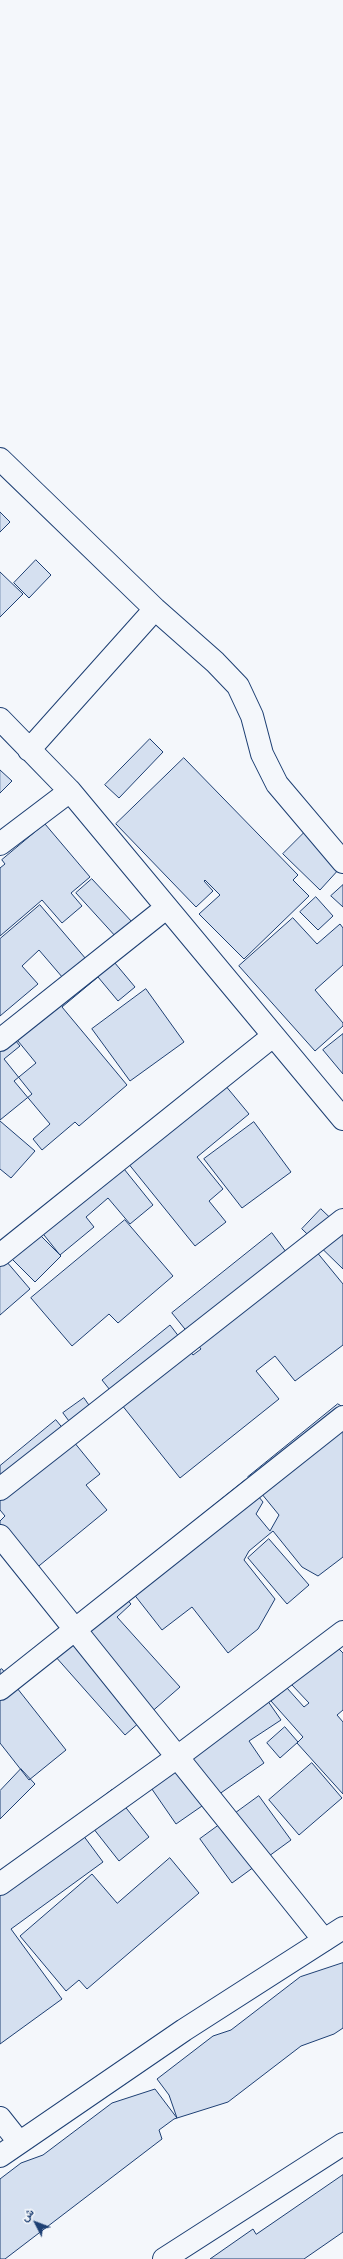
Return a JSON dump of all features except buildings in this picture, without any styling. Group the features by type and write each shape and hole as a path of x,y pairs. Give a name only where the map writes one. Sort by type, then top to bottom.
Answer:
{"street":[{"path":"0,459 155,609 215,662 238,686 252,716 262,754 277,784 343,862"},
{"path":"30,750 155,609"},
{"path":"0,720 70,791 343,1119"},
{"path":"0,844 70,791"},
{"path":"0,1040 166,908"},
{"path":"0,1255 273,1036"},
{"path":"0,1489 343,1220"},
{"path":"0,1689 343,1417"},
{"path":"0,1536 176,1758 324,1940"},
{"path":"0,1884 176,1758 343,1632"},
{"path":"0,2156 184,2030 343,1928"},
{"path":"0,2118 19,2142"},
{"path":"164,2259 343,2144"}]}
